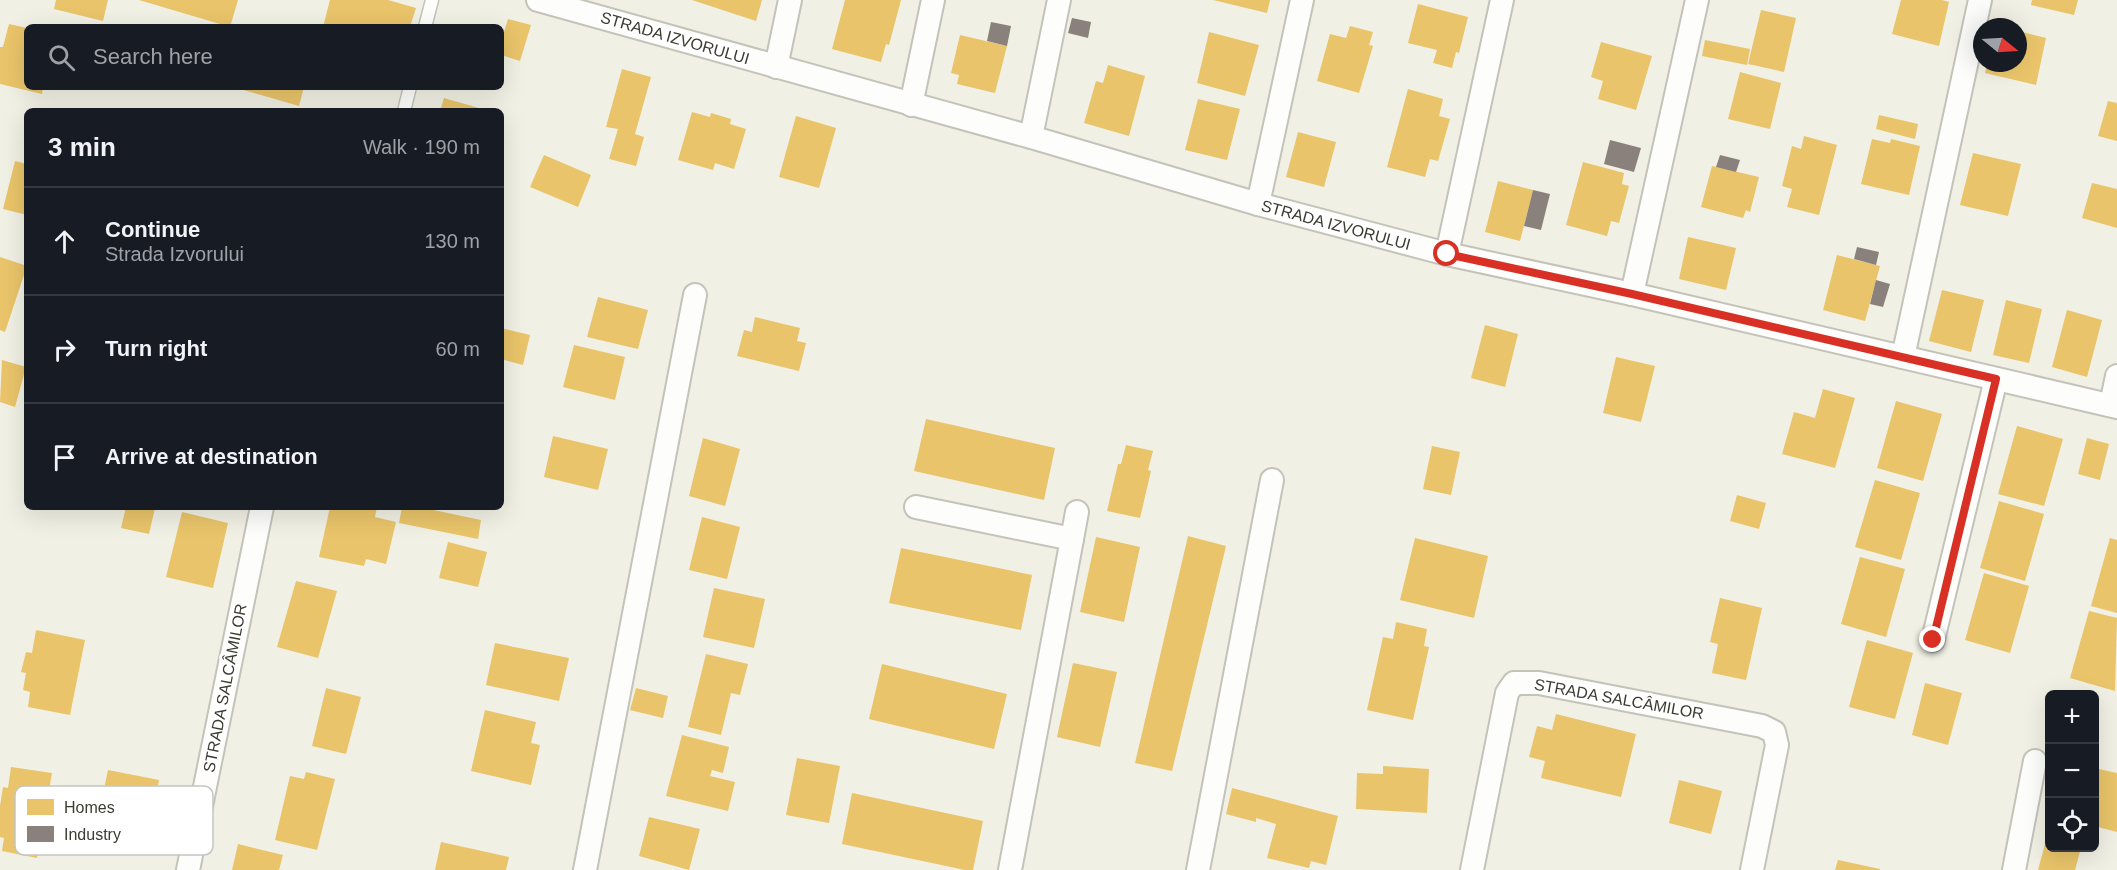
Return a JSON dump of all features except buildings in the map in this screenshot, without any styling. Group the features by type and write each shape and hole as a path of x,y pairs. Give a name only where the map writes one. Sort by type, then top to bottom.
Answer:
{"street":[{"name":"STRADA IZVORULUI","path":"538,0 585,6 776,67 1030,137 1258,204 1447,254 1632,294 2114,406"},
{"path":"776,67 790,0"},
{"path":"911,105 933,0"},
{"path":"1030,137 1059,0"},
{"path":"1258,204 1302,0"},
{"path":"1447,254 1502,0"},
{"path":"1632,294 1697,0"},
{"path":"1903,357 1980,0"},
{"path":"585,870 695,295"},
{"path":"2114,406 2117,376"},
{"path":"1933,640 1996,379"},
{"path":"1198,870 1272,480"},
{"path":"916,507 1072,539"},
{"name":"STRADA SALCÂMILOR","path":"205,786 261,510"},
{"path":"1010,870 1077,512"},
{"name":"STRADA SALCÂMILOR","path":"1473,870 1507,693 1514,683 1524,682 1762,726 1774,732 1777,745 1752,870"},
{"path":"2014,870 2035,761"},
{"name":"STRADA SALCÂMILOR","path":"188,870 191,855"}],"lane":[{"path":"426,24 432,0"},
{"path":"405,108 409,90"}],"route":[{"path":"1447,254 1632,294 1996,379 1933,640"}]}
